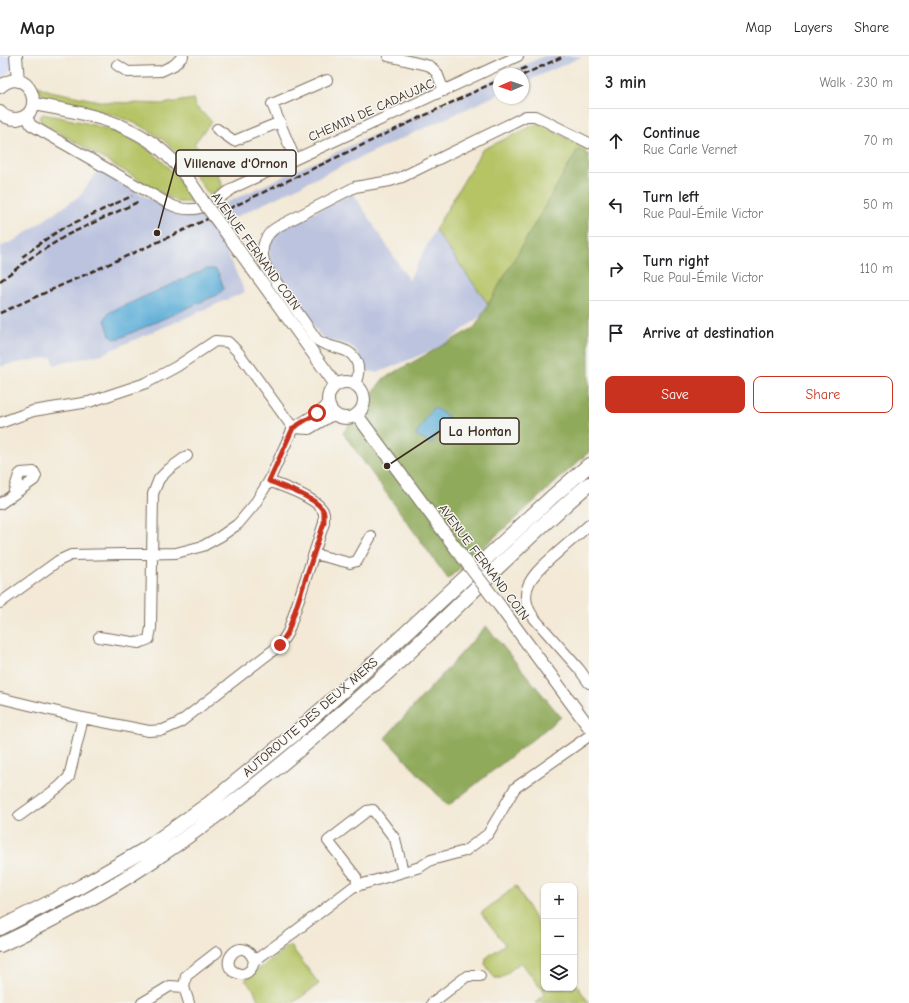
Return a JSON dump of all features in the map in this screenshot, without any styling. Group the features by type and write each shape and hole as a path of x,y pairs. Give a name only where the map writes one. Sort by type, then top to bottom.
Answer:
{"highway":[{"name":"AUTOROUTE DES DEUX MERS","path":"0,928 82,886 144,850 210,803 292,736 379,658 523,523 589,464"},
{"name":"AUTOROUTE DES DEUX MERS","path":"0,945 90,899 149,863 218,815 305,746 389,671 562,506 589,484"}],"main road":[{"path":"16,56 18,81"},
{"path":"0,87 12,81 23,83 32,92 33,104 31,110 20,118 8,118 0,112"},
{"name":"AVENUE FERNAND COIN","path":"33,104 100,118 124,126 141,135 176,163 336,385"},
{"path":"346,382 355,384 361,390 364,397 363,406 357,414 347,418 337,416 333,412 329,403 330,393 336,385 346,382"},
{"name":"AVENUE FERNAND COIN","path":"357,414 589,727"}],"street":[{"path":"117,65 128,72 160,71 174,65 183,56"},
{"path":"388,56 430,66 437,73 444,91"},
{"name":"CHEMIN DE CADAUJAC","path":"26,115 31,125 176,208 183,210 194,209 205,206 235,186 518,56"},
{"path":"295,159 272,104 327,80"},
{"path":"355,384 359,373 354,356 346,350 324,344 317,340 268,269 262,250 265,240 270,232 351,189 395,180 526,116 535,116 589,143"},
{"path":"217,129 234,142 280,122"},
{"path":"0,423 33,410 89,402 146,383 176,367 214,341 228,342 238,352 293,428"},
{"path":"0,602 58,561 71,555 176,552 203,546 221,536 238,524 254,505 269,481 293,428 323,409 329,403"},
{"path":"293,428 309,429 329,417 337,416"},
{"path":"99,637 139,643 149,639 151,628 153,494 159,479 169,469 187,456"},
{"path":"0,698 83,718 149,731 164,730 179,723 280,645 288,632 314,554 324,523 324,512 309,498 269,481"},
{"path":"0,504 13,494"},
{"path":"589,525 536,573 529,583 526,594 527,606 531,614 584,675 589,683"},
{"path":"314,554 350,563 357,562 371,536"},
{"path":"19,816 59,787 69,777 83,718"},
{"path":"254,961 299,929 353,887 420,867 431,860 465,851 488,834 514,788 589,736"},
{"path":"358,886 356,877 328,841 367,811 373,810 395,839 403,872"},
{"path":"189,1003 184,987 186,976 217,952"},
{"path":"432,1003 467,976 480,976"},
{"path":"142,1003 170,986 184,987"}],"shaded area":[{"path":"0,56 12,56 13,68 0,79"},
{"path":"544,56 583,56 529,80 529,68 518,68"},
{"path":"493,80 493,97 331,171 228,221 217,207"},
{"path":"97,171 171,210 194,215 203,212 217,231 245,292 102,354 54,365 52,357 0,366 0,247 15,240 81,195"},
{"path":"353,193 409,280 435,230 491,308 442,346 377,373 365,370 355,349 349,345 325,339 319,334 272,268 269,259 270,243 273,236 281,228"}],"green space":[{"path":"35,85 50,91 104,102 162,104 194,99 196,107 212,121 194,144 211,160 223,187 210,196 185,163 168,144 141,126 112,114 49,100 44,97"},
{"path":"43,114 101,127 128,137 141,144 165,164 196,202 177,202 41,122 39,117"},
{"path":"538,123 587,149 498,309 491,308 435,230 482,150"},
{"path":"578,149 589,155 589,452 448,579 343,433 383,379 475,327"},
{"path":"486,626 561,717 448,806 385,738"},
{"path":"516,886 541,930 541,989 521,962 501,978 495,978 485,964 486,958 505,944 481,913"},
{"path":"290,945 319,984 293,1003 259,1003 254,990 245,980"},
{"path":"577,985 589,1003 535,1003 545,994 543,991 577,991"}],"water":[{"path":"206,269 215,269 219,274 224,289 219,294 120,338 114,339 110,335 105,320 110,312"},
{"path":"433,407 448,416 431,444 416,435"}],"railway":[{"path":"529,72 564,56"},
{"path":"0,313 180,232 493,83"},
{"path":"22,257 63,228 132,196"},
{"path":"0,281 32,257 67,235 140,201"}],"place":[{"name":"Villenave d'Ornon","path":"157,233"},
{"name":"La Hontan","path":"387,466"}],"route":[{"path":"280,645 288,632 324,523 324,512 309,498 269,481 293,428 317,413"}]}
